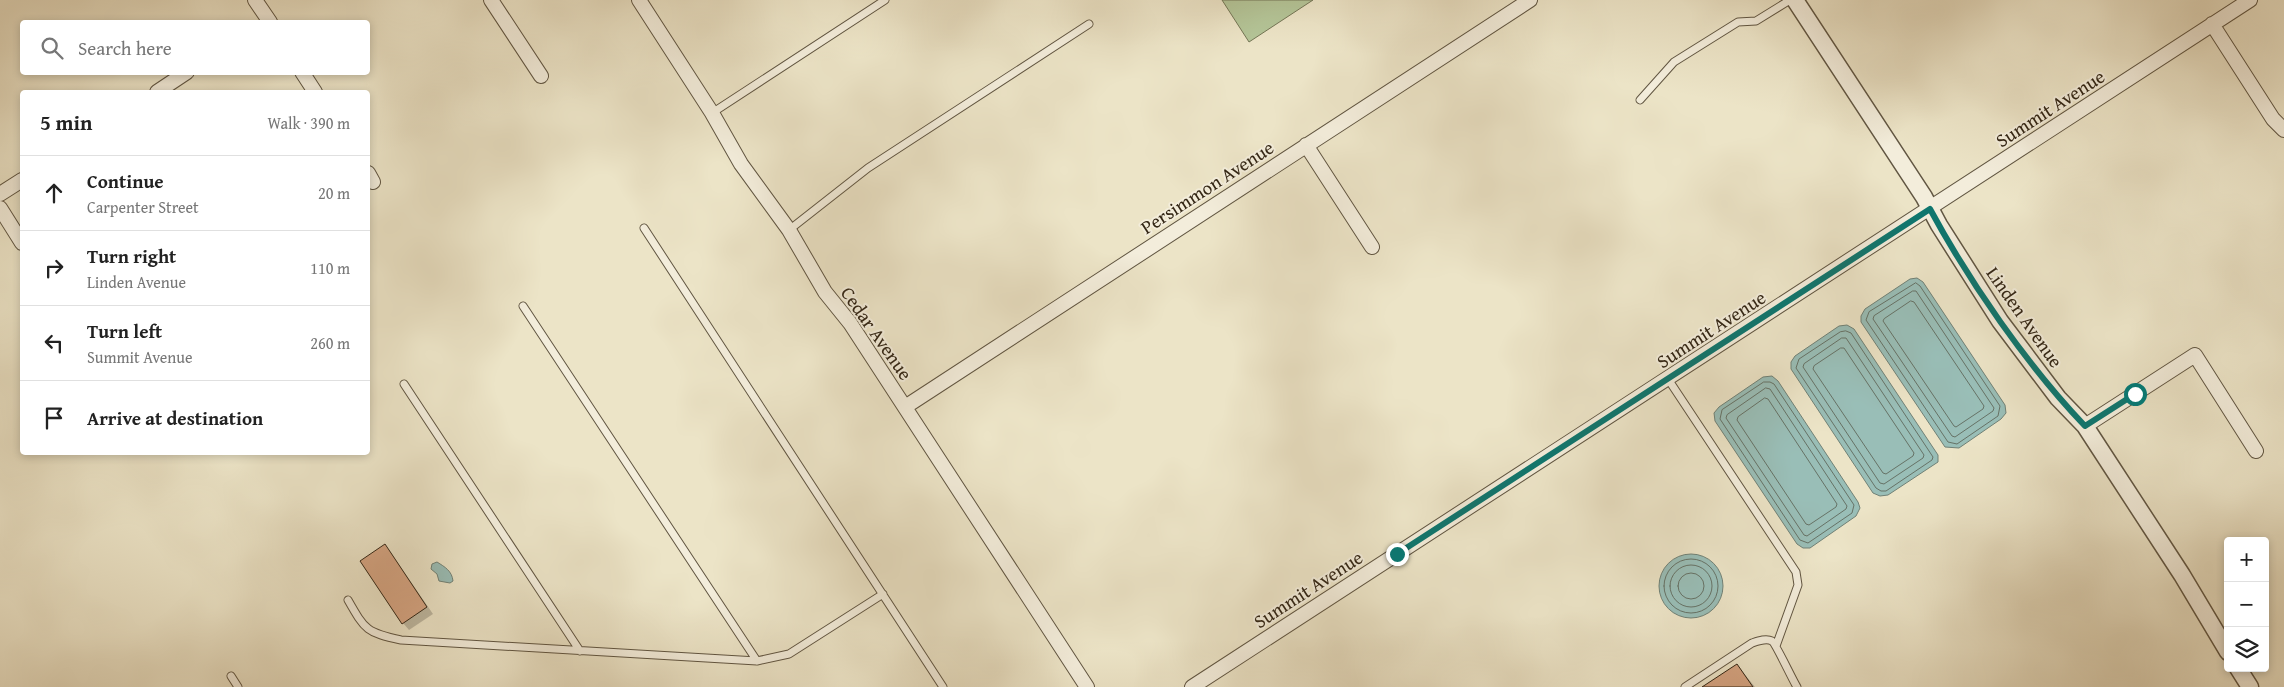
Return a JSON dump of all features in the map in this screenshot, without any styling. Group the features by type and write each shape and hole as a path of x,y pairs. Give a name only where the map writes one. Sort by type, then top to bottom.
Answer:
{"street":[{"path":"255,0 266,20"},
{"path":"491,0 541,76"},
{"name":"Cedar Avenue","path":"639,0 712,113 741,164 789,230 825,292 850,323 1087,687"},
{"name":"Persimmon Avenue","path":"905,407 1530,0"},
{"name":"Summit Avenue","path":"1192,687 2250,0"},
{"name":"Linden Avenue","path":"1796,1 2000,321 2058,398 2085,426 2182,575 2224,645"},
{"path":"2212,24 2273,119 2284,130"},
{"path":"159,90 182,75"},
{"path":"304,75 314,90"},
{"path":"1306,145 1372,247"},
{"path":"0,194 20,181"},
{"path":"0,208 20,240"},
{"path":"2085,426 2194,356 2256,451"},
{"path":"2241,672 2250,687"}],"lane":[{"path":"712,113 885,0"},
{"path":"1640,100 1674,62 1738,22 1756,21 1796,1"},
{"path":"789,230 868,168 1089,24"},
{"path":"644,228 943,687"},
{"path":"524,306 758,661"},
{"path":"1668,379 1796,572 1798,585 1776,646"},
{"path":"404,384 580,651"},
{"path":"348,600 362,625 376,635 400,640 758,661 789,654 882,594"},
{"path":"1685,687 1761,639 1770,640 1776,646 1787,671 1797,687"},
{"path":"231,676 238,687"}],"green space":[{"path":"1222,0 1313,0 1249,42"}],"water":[{"path":"1917,278 1923,282 2005,405 2006,413 2001,419 1959,448 1945,447 1861,322 1861,316 1865,309 1910,279"},
{"path":"1847,325 1854,329 1938,455 1938,462 1888,495 1880,496 1873,493 1791,369 1791,362 1795,356 1839,326"},
{"path":"1772,376 1778,381 1858,502 1860,508 1856,516 1810,548 1803,548 1797,544 1715,421 1714,413 1719,407 1763,377"},
{"path":"1691,554 1703,557 1714,563 1720,574 1723,586 1720,598 1714,609 1703,615 1691,618 1679,615 1668,609 1662,598 1659,586 1662,574 1668,563 1679,557"},
{"path":"437,562 450,572 453,581 450,583 439,581 437,574 431,569 432,564"}],"building":[{"path":"385,544 427,607 402,624 360,561"},
{"path":"1737,664 1753,687 1702,687"}],"route":[{"path":"1397,554 1930,209 2000,321 2058,398 2085,426 2135,394"}]}
